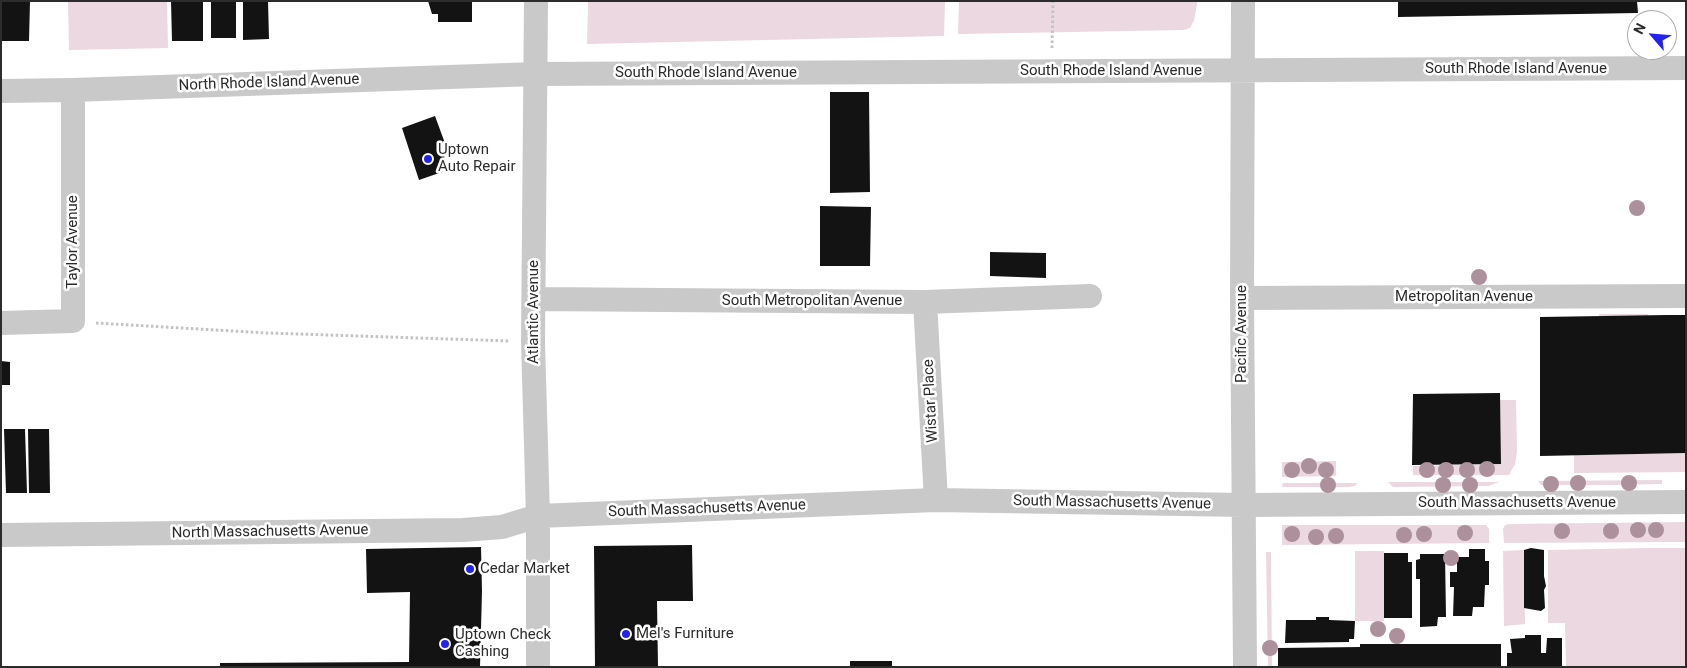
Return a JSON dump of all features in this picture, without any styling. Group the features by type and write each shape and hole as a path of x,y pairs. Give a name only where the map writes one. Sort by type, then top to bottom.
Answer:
{"street":[{"name":"Atlantic Avenue","path":"536,1 533,342 538,516 538,667"},
{"name":"Pacific Avenue","path":"1244,1 1242,298 1245,667"},
{"name":"South Rhode Island Avenue","path":"536,74 1686,68"},
{"name":"North Rhode Island Avenue","path":"1,91 536,74"},
{"name":"Taylor Avenue","path":"73,90 73,321"},
{"name":"South Metropolitan Avenue","path":"534,299 925,302 1090,296"},
{"name":"Metropolitan Avenue","path":"1242,298 1686,296"},
{"name":"Wistar Place","path":"925,302 936,500"},
{"path":"1,323 73,321"},
{"name":"South Massachusetts Avenue","path":"538,516 936,500 1244,505 1686,502"},
{"name":"North Massachusetts Avenue","path":"1,535 463,530 502,527 538,516"}],"path":[{"path":"1052,71 1053,1"},
{"path":"73,321 267,333 533,342"}],"shaded area":[{"path":"68,1 167,1 168,48 69,50"},
{"path":"588,1 945,1 944,36 587,44"},
{"path":"959,1 1197,1 1197,5 1190,28 1184,30 958,34"},
{"path":"1599,314 1648,314 1648,316 1599,316"},
{"path":"1500,400 1516,400 1517,452 1515,464 1509,475 1413,475 1413,466 1501,464"},
{"path":"1686,453 1686,472 1574,473 1574,455"},
{"path":"1336,461 1336,476 1282,477 1282,462"},
{"path":"1662,480 1662,484 1610,485 1541,485 1538,481"},
{"path":"1388,482 1499,482 1488,486 1393,487"},
{"path":"1283,483 1357,483 1355,486 1348,487 1282,487"},
{"path":"1686,522 1686,542 1504,543 1503,529 1505,525 1509,524"},
{"path":"1282,525 1486,525 1489,529 1489,543 1282,545"},
{"path":"1686,548 1686,667 1566,667 1565,623 1548,623 1548,550"},
{"path":"1524,550 1525,624 1504,626 1503,551"},
{"path":"1355,551 1384,551 1384,621 1355,621"},
{"path":"1266,552 1271,552 1272,667 1268,667"}],"building":[{"path":"1,1 30,1 29,41 1,41"},
{"path":"171,1 203,1 203,41 172,41"},
{"path":"211,1 236,1 236,38 211,38"},
{"path":"243,1 268,1 269,39 243,40"},
{"path":"428,1 472,1 472,22 438,22 438,14 432,14"},
{"path":"1398,1 1637,1 1638,10 1627,10 1627,13 1398,17"},
{"path":"830,92 869,92 870,192 830,193"},
{"name":"Uptown Auto Repair","path":"435,116 446,146 442,172 419,180 402,128"},
{"path":"820,206 871,207 870,266 820,266"},
{"path":"990,252 1046,253 1046,278 990,276"},
{"path":"1686,315 1686,453 1540,456 1540,317"},
{"path":"1,361 10,362 10,385 1,385"},
{"path":"1500,393 1501,464 1412,465 1413,394"},
{"path":"4,429 25,429 27,493 6,493"},
{"path":"28,429 49,429 50,493 29,493"},
{"name":"Mel's Furniture","path":"692,545 693,601 657,601 658,667 595,667 594,546"},
{"path":"481,547 480,667 220,667 220,663 409,662 410,592 367,593 366,549"},
{"path":"1531,548 1544,550 1545,608 1541,611 1524,608 1524,550"},
{"path":"1469,549 1485,549 1485,561 1489,561 1489,585 1485,585 1484,607 1473,607 1472,616 1453,616 1454,587 1450,587 1450,572 1457,572 1457,557 1469,557"},
{"path":"1384,553 1408,553 1408,562 1412,562 1412,618 1384,618"},
{"path":"1420,554 1445,554 1446,617 1438,617 1437,626 1420,627 1420,579 1416,579 1416,560 1420,559"},
{"path":"1316,617 1329,617 1329,620 1355,621 1354,639 1349,639 1349,642 1285,643 1286,620 1316,620"},
{"path":"1525,635 1541,635 1541,653 1546,653 1547,638 1562,638 1562,667 1507,667 1507,653 1512,653 1510,639 1525,638"},
{"path":"1360,644 1501,644 1501,667 1278,667 1278,648 1360,647"},
{"path":"850,661 892,661 892,667 850,667"}],"place":[{"name":"Uptown Auto Repair","path":"428,159"},
{"name":"Cedar Market","path":"470,569"},
{"name":"Mel's Furniture","path":"626,634"},
{"name":"Uptown Check Cashing","path":"445,644"}]}
